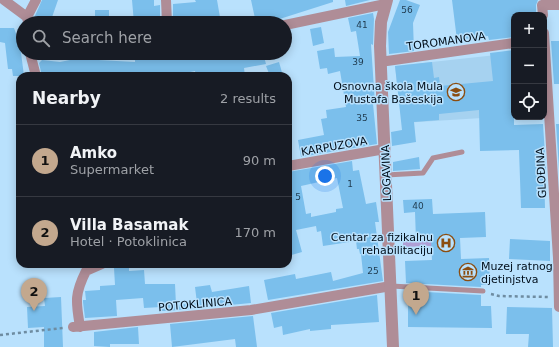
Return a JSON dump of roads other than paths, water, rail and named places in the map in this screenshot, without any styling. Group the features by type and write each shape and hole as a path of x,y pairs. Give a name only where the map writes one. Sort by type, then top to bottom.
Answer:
{"street":[{"path":"4,0 22,16"},
{"path":"29,16 36,0"},
{"path":"166,0 167,16"},
{"path":"292,23 386,2"},
{"name":"LOGAVINA","path":"386,2 381,22 380,62 393,347"},
{"path":"543,12 542,5 559,5"},
{"name":"TOROMANOVA","path":"380,62 511,43"},
{"name":"GLOĐINA","path":"545,48 559,307"},
{"path":"31,60 35,72"},
{"name":"KARPUZOVA","path":"292,165 385,149"},
{"name":"POTOKLINICA","path":"93,268 86,271 78,288 76,299 77,327 252,310 391,286"}],"lane":[{"path":"386,175 423,173 433,158 462,152"},
{"path":"391,286 483,291"}],"place":[{"name":"Osnovna škola Mula Mustafa Bašeskija","path":"456,92"},
{"name":"Centar za fizikalnu rehabilitaciju","path":"446,243"},
{"name":"Muzej ratnog djetinjstva","path":"468,272"},
{"name":"Villa Basamak","path":"34,311"},
{"name":"Amko","path":"416,315"}]}
